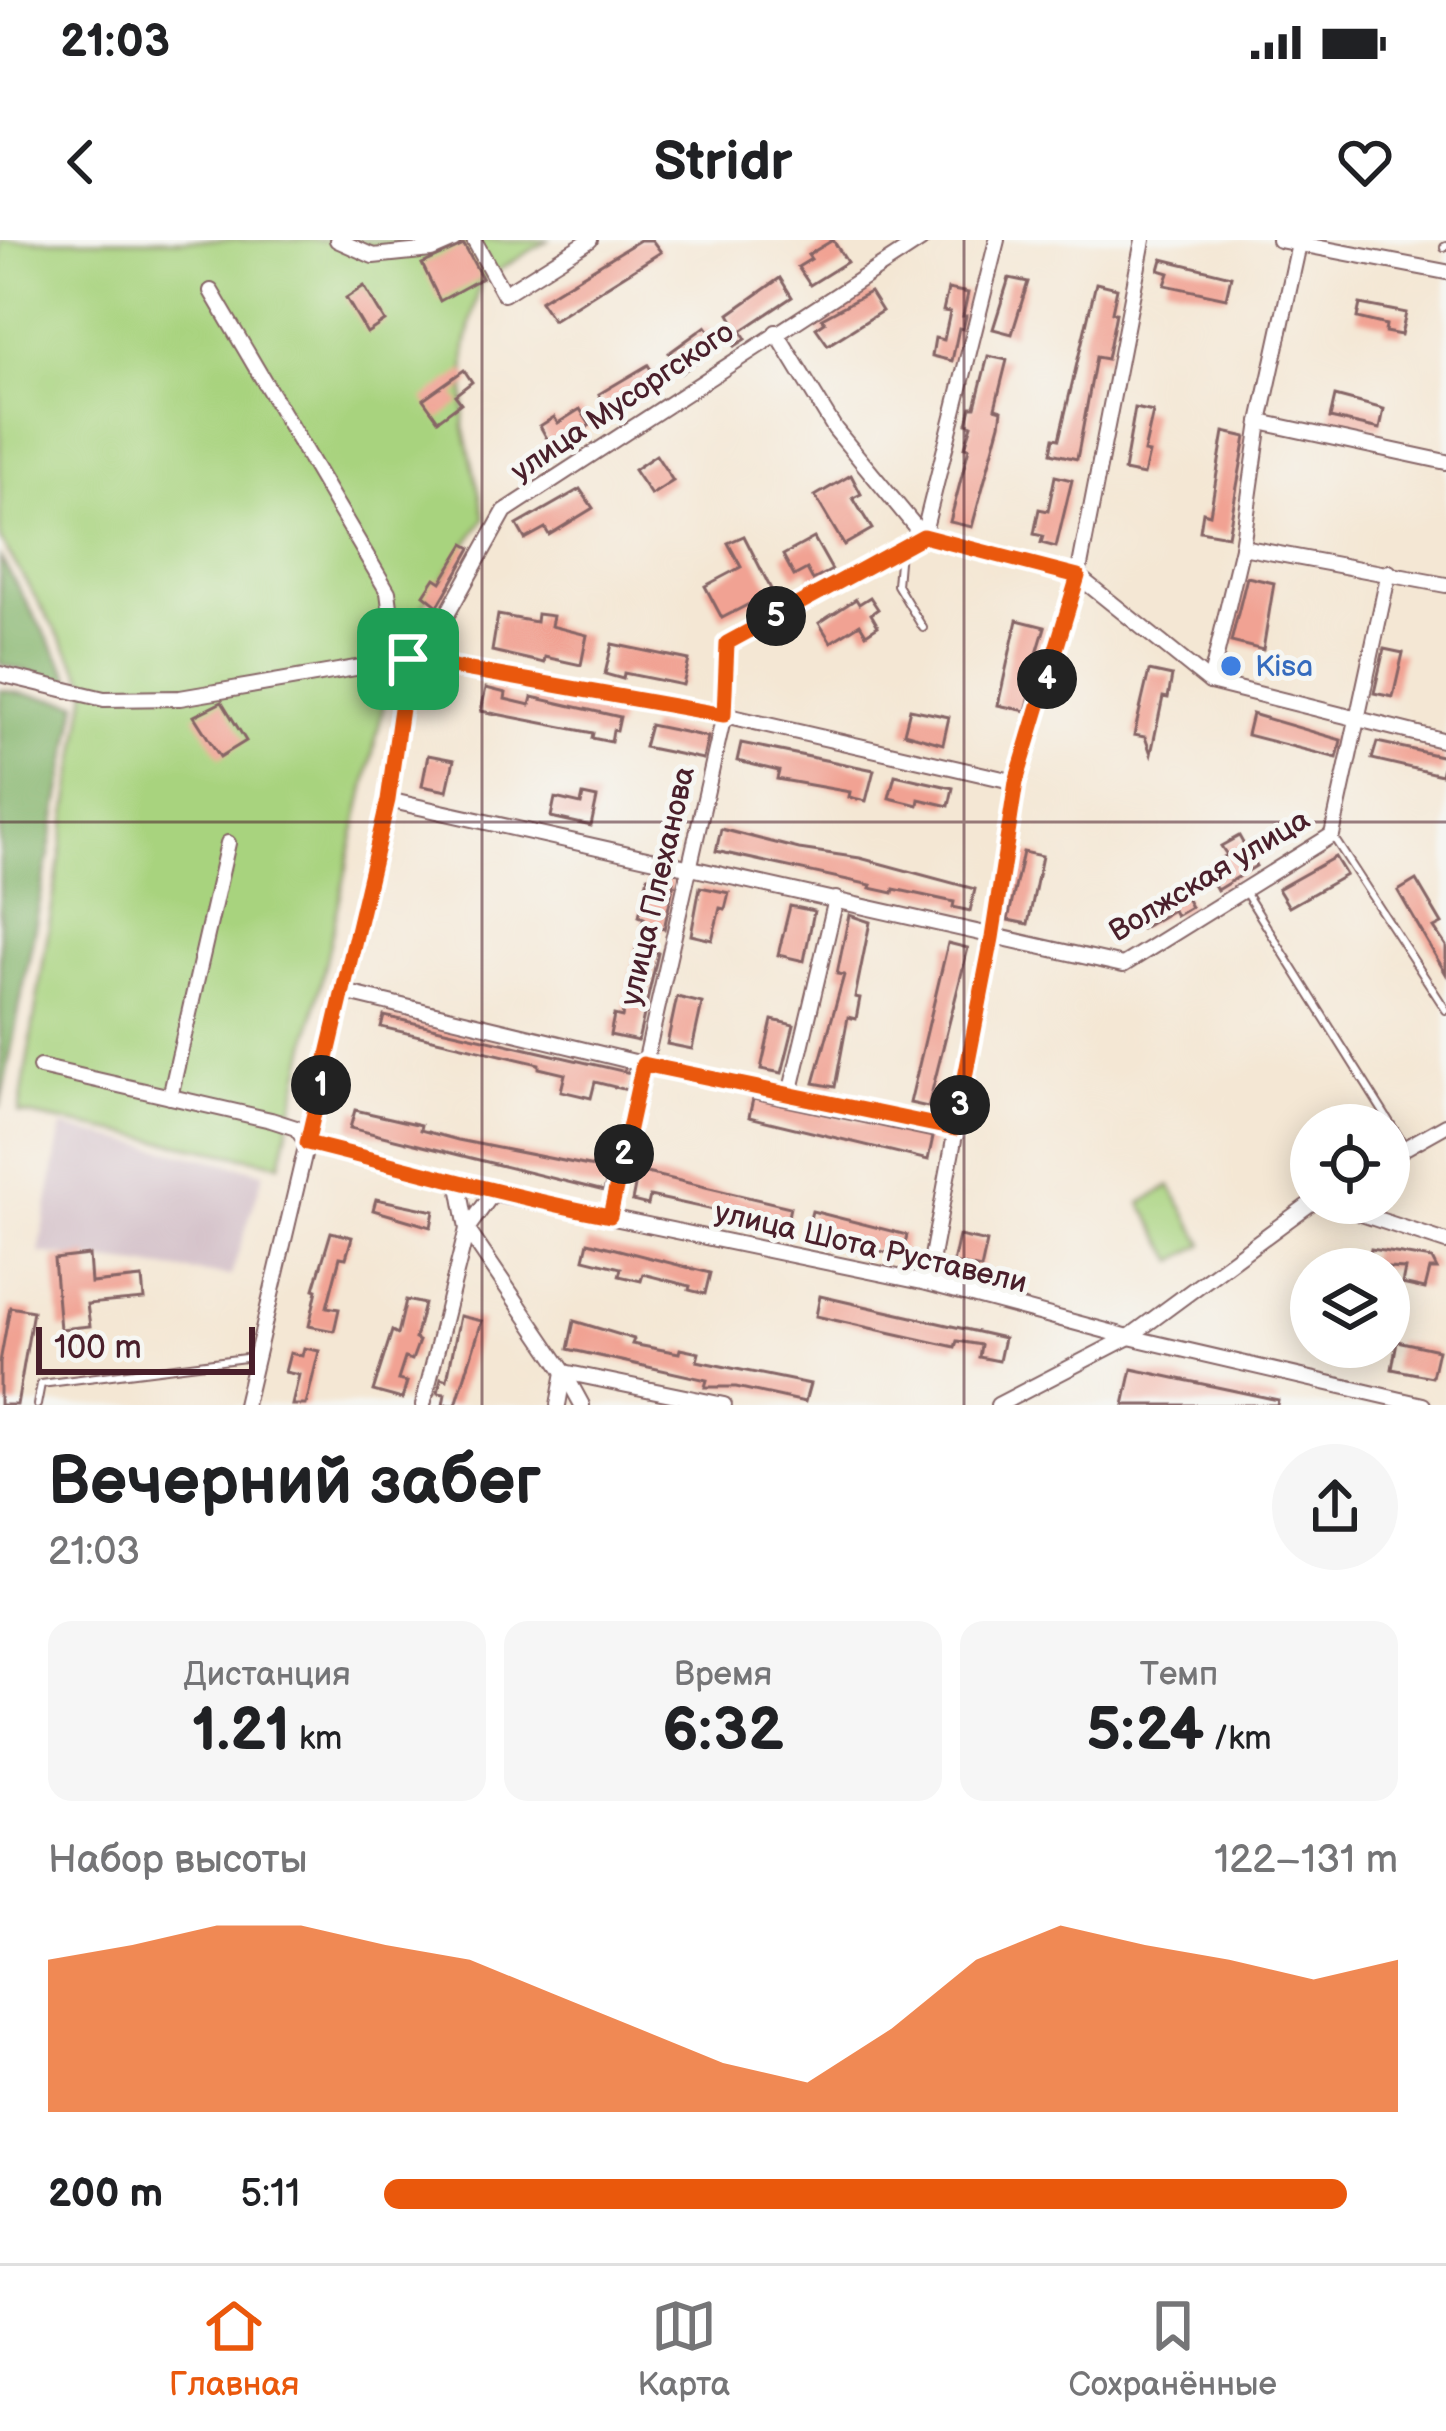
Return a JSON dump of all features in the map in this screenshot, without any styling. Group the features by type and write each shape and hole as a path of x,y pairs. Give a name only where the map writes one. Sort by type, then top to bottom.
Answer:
{"street":[{"path":"337,240 373,256 431,250 454,240"},
{"path":"474,240 504,295 590,240"},
{"name":"улица Мусоргского","path":"403,660 430,645 505,511 921,240"},
{"path":"923,536 997,240"},
{"path":"927,1283 992,938 1016,782 1078,576 1143,240"},
{"path":"1280,240 1446,272"},
{"path":"1210,682 1241,547 1259,422 1299,244"},
{"path":"211,291 388,592 403,660 388,800 245,1405"},
{"path":"776,332 835,430 923,536 1078,576 1210,682 1446,741"},
{"path":"1259,422 1446,462"},
{"name":"улица Плеханова","path":"610,1216 724,715 727,643 923,536"},
{"path":"1241,547 1446,585"},
{"name":"Волжская улица","path":"388,800 1123,965 1333,835 1389,572"},
{"path":"0,674 104,699 180,698 403,660 724,715 1016,782"},
{"path":"170,1096 228,843"},
{"path":"790,1094 836,898"},
{"path":"344,992 643,1064 955,1129"},
{"name":"улица Шота Руставели","path":"40,1067 296,1128 307,1143 493,1193 927,1283 1129,1337 1423,1405"},
{"path":"1410,1144 1446,1125"},
{"path":"458,1180 467,1229 565,1372 582,1405"},
{"path":"423,1405 467,1229 493,1193"},
{"path":"998,1405 1129,1337 1290,1218"},
{"path":"1392,1224 1446,1242"},
{"path":"557,1405 565,1372"},
{"path":"565,1372 724,1405"}],"lane":[{"path":"900,547 896,584 923,628"},
{"path":"1333,835 1446,1010"},
{"path":"1244,889 1378,1104"},
{"path":"37,1405 41,1384 256,1357"}],"shaded area":[{"path":"62,1127 264,1172 231,1276 39,1253"}],"green space":[{"path":"0,240 548,240 480,282 466,346 464,427 485,518 398,641 280,1164 19,1113 88,684 0,539"},
{"path":"0,557 75,685 0,664"},
{"path":"0,690 78,703 0,1108"},
{"path":"1170,1186 1204,1244 1175,1261 1141,1203"}],"building":[{"path":"640,240 652,240 661,252 553,320 540,301"},
{"path":"833,240 847,262 810,285 798,267"},
{"path":"464,245 482,278 440,301 422,264"},
{"path":"1162,259 1231,276 1226,298 1165,285 1169,273 1159,270"},
{"path":"780,278 792,297 741,331 746,339 735,346 729,338 681,373 669,353 706,326 713,336 733,321 729,314"},
{"path":"1009,278 1028,282 1012,334 993,329"},
{"path":"1096,283 1117,288 1112,312 1116,313 1107,359 1096,357 1077,459 1051,453 1054,438 1059,439"},
{"path":"364,286 385,321 367,333 346,298"},
{"path":"948,289 968,293 952,361 932,356 935,338 944,340 950,312 943,311"},
{"path":"870,292 882,311 828,345 816,328 825,322 822,318"},
{"path":"1360,304 1406,313 1401,335 1385,332 1386,325 1357,318"},
{"path":"988,356 1007,360 995,408 1002,410 1000,424 972,527 950,522 969,448 965,447 972,425 967,423"},
{"path":"648,365 659,382 618,410 612,401 605,405 599,394"},
{"path":"464,370 472,382 455,395 461,403 438,420 423,399"},
{"path":"1335,396 1384,409 1380,429 1330,418"},
{"path":"1135,408 1153,412 1144,475 1124,471"},
{"path":"580,409 590,425 554,451 540,426 554,417 558,423"},
{"path":"1224,432 1246,437 1228,536 1200,531 1203,512 1210,514"},
{"path":"656,455 673,481 651,495 634,470"},
{"path":"851,475 861,494 853,498 872,529 844,545 815,496"},
{"path":"1055,476 1072,480 1056,547 1041,543 1043,536 1034,534 1039,509 1048,511"},
{"path":"580,489 593,508 549,535 545,528 525,539 517,525"},
{"path":"744,536 775,597 760,604 757,600 722,618 705,586 741,567 728,543"},
{"path":"814,538 832,570 813,580 807,569 794,576 783,555"},
{"path":"464,544 471,548 438,606 424,595 435,578 441,582"},
{"path":"1247,577 1274,583 1263,650 1231,642"},
{"path":"870,597 878,609 871,614 878,626 866,634 860,624 831,642 819,623 856,599 859,604"},
{"path":"537,614 553,616 551,626 587,635 581,665 545,657 544,663 492,651 498,615 536,622"},
{"path":"1017,620 1045,627 1026,690 1031,692 1026,711 998,705"},
{"path":"612,644 689,660 683,685 624,673 623,679 605,674"},
{"path":"1384,649 1403,653 1393,697 1374,693"},
{"path":"1149,671 1172,676 1151,754 1145,737 1134,735"},
{"path":"486,688 530,705 532,697 620,717 617,731 613,730 611,742 592,738 593,733 481,711"},
{"path":"222,702 246,741 220,757 194,716"},
{"path":"910,709 949,717 943,744 904,733"},
{"path":"1252,714 1341,740 1337,758 1247,735"},
{"path":"650,725 708,737 703,759 644,747"},
{"path":"1377,742 1445,757 1441,775 1372,759"},
{"path":"741,743 874,770 866,801 849,797 850,792 777,779 779,771 737,761"},
{"path":"428,755 454,760 447,791 422,786"},
{"path":"895,775 953,788 949,806 889,798"},
{"path":"583,795 597,798 591,826 551,817 555,798 581,804"},
{"path":"721,829 799,849 860,858 975,889 970,911 953,907 954,902 894,889 893,893 716,851"},
{"path":"1239,836 1256,866 1217,890 1205,868 1227,855 1221,846"},
{"path":"1023,852 1042,856 1028,924 1008,920"},
{"path":"1335,857 1346,875 1289,907 1278,889"},
{"path":"648,876 674,882 664,929 642,924 644,918 639,916"},
{"path":"1416,880 1442,924 1434,928 1446,946 1446,974 1398,891"},
{"path":"1177,882 1191,907 1176,916 1173,910 1141,929 1131,912"},
{"path":"700,887 729,893 712,940 691,935"},
{"path":"790,906 814,911 804,961 778,955"},
{"path":"849,915 870,922 855,997 860,998 856,1019 848,1017 835,1087 814,1083 844,975 837,974"},
{"path":"948,943 968,948 928,1107 910,1103"},
{"path":"637,945 658,953 638,1041 610,1035 614,1015 622,1017"},
{"path":"677,997 702,1003 692,1049 667,1044"},
{"path":"384,1016 631,1073 627,1090 595,1082 591,1098 561,1091 565,1074 381,1027"},
{"path":"772,1020 794,1025 782,1073 761,1069"},
{"path":"753,1099 933,1137 928,1160 749,1117"},
{"path":"355,1110 421,1125 420,1130 458,1140 609,1170 604,1191 350,1128"},
{"path":"638,1171 790,1207 786,1226 650,1196 648,1205 632,1201"},
{"path":"376,1199 434,1211 431,1227 373,1210"},
{"path":"812,1211 907,1235 902,1256 806,1234"},
{"path":"331,1232 352,1237 346,1258 340,1257 327,1307 339,1309 334,1331 309,1326"},
{"path":"959,1236 987,1242 981,1269 953,1263"},
{"path":"588,1242 710,1273 705,1294 643,1274 641,1281 619,1276 621,1268 584,1259"},
{"path":"89,1255 91,1283 142,1278 144,1299 87,1304 90,1326 60,1329 54,1259"},
{"path":"1410,1255 1432,1259 1437,1269 1430,1269 1425,1289 1410,1286"},
{"path":"820,1296 1004,1338 999,1361 979,1357 981,1345 957,1341 955,1347 816,1316"},
{"path":"406,1300 424,1304 415,1339 419,1341 412,1360 405,1358 398,1380 407,1382 402,1399 373,1391 392,1331 398,1334"},
{"path":"10,1307 33,1311 17,1405 0,1405 0,1362"},
{"path":"460,1316 482,1321 456,1405 443,1405 445,1394 438,1393 441,1378 447,1380"},
{"path":"574,1321 634,1339 632,1344 699,1353 697,1361 810,1384 805,1402 736,1387 705,1387 707,1380 568,1349"},
{"path":"1410,1344 1438,1350 1432,1377 1392,1369 1410,1368"},
{"path":"304,1348 319,1351 306,1405 292,1405 299,1375 285,1372 290,1353 302,1356"},
{"path":"1132,1369 1278,1400 1277,1405 1124,1405"}],"place":[{"name":"Kisa","path":"1231,666"}],"route":[{"path":"923,536 1078,576 1016,782 955,1129 643,1064 610,1216 493,1193 307,1143 388,800 408,659 724,715 727,643 923,536"}]}
